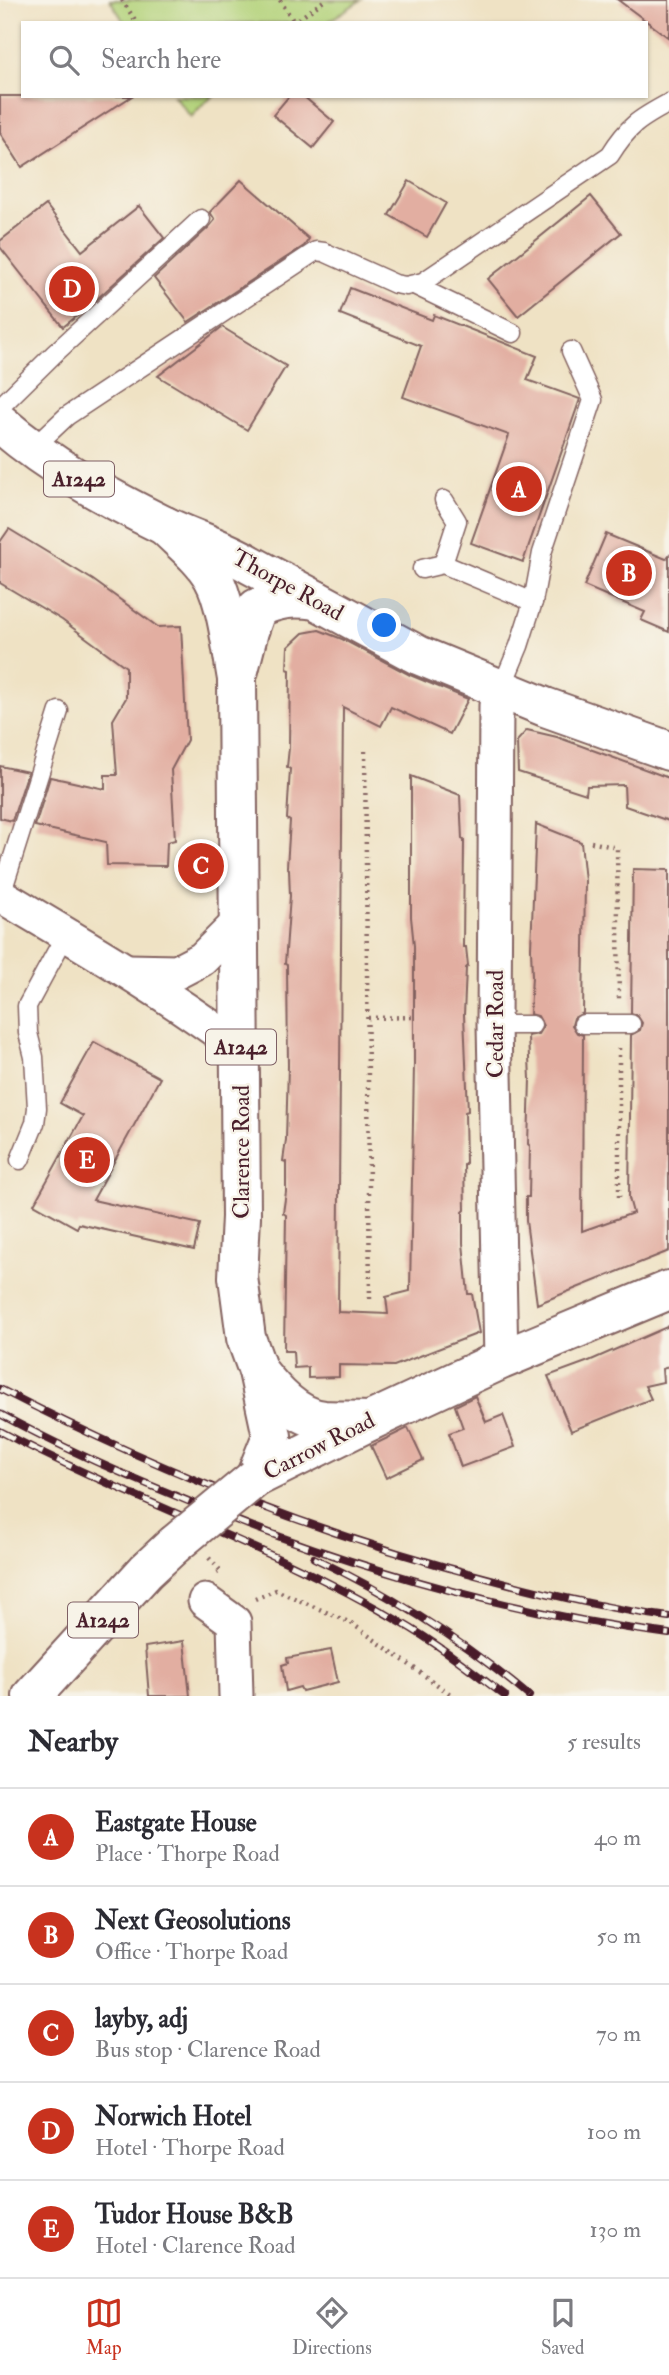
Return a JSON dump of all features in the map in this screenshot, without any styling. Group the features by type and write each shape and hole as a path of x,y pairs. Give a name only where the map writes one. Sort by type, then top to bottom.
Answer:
{"main road":[{"name":"Thorpe Road","path":"0,423 91,486 165,526 232,553 418,655 545,707 669,751"},
{"name":"Clarence Road","path":"165,526 201,561 213,578 221,598 237,678 242,1217 238,1277 246,1338 258,1371 272,1436 255,1478"},
{"name":"Clarence Road","path":"237,678 257,608 274,600 292,597 318,600"},
{"name":"Carrow Road","path":"32,1696 146,1571 255,1478 370,1420 501,1360 669,1290"},
{"name":"Clarence Road","path":"258,1371 278,1395 296,1409 321,1420 370,1420"}],"street":[{"name":"Cedar Road","path":"501,689 496,705 494,1025 501,1360"},
{"path":"0,895 191,1011 241,1049"},
{"path":"128,971 177,972 202,959 238,923"},
{"path":"205,1601 243,1612 236,1696"}],"lane":[{"path":"33,448 66,416 316,251 324,252 395,284 414,285 431,277 610,155 624,133 640,119 669,103"},
{"path":"0,407 201,219"},
{"path":"414,285 513,333"},
{"path":"501,689 519,646 533,602 542,552 593,400 571,351"},
{"path":"443,564 457,521 444,500"},
{"path":"422,569 443,564 533,602"},
{"path":"0,895 59,711"},
{"path":"20,1160 35,1123 37,1108 27,1006 66,934"},
{"path":"583,1024 631,1024"},
{"path":"494,1025 533,1025"}],"path":[{"path":"122,0 136,21"},
{"path":"280,0 293,21"},
{"path":"295,21 325,0"},
{"path":"365,751 370,1302"},
{"path":"368,1018 413,1017"},
{"path":"243,1612 276,1590 351,1623 453,1696"}],"green space":[{"path":"110,0 361,0 329,21 124,21"},
{"path":"176,98 211,98 203,104 191,117"}],"building":[{"path":"618,0 669,0 669,38"},
{"path":"0,96 129,98 22,167 0,133"},
{"path":"287,98 305,98 334,122 313,148 273,115"},
{"path":"241,180 309,239 304,246 188,322 154,278 209,227 215,220 210,212"},
{"path":"409,181 446,203 427,237 389,215"},
{"path":"591,196 621,233 518,316 488,279"},
{"path":"46,205 82,251 139,206 164,238 63,327 0,247 0,241"},
{"path":"350,288 432,320 434,315 537,356 527,380 580,399 523,562 471,543 509,435 403,397 421,346 340,314"},
{"path":"222,327 286,366 247,430 158,376"},
{"path":"9,529 93,580 158,627 181,626 187,740 171,770 175,840 167,842 166,866 107,865 106,842 35,826 50,777 105,789 105,775 117,775 113,720 126,698 126,667 62,620 0,583 0,542"},
{"path":"606,534 666,559 669,555 669,632 641,620 645,612 584,586"},
{"path":"319,630 342,639 410,675 468,699 450,734 391,707 381,726 343,707 338,1312 388,1314 386,1297 410,1291 414,1064 411,776 460,795 464,840 463,947 466,947 468,966 464,1015 468,1111 465,1112 463,1243 468,1294 472,1294 479,1333 394,1366 339,1365 339,1377 308,1378 308,1367 294,1368 293,1351 284,1351 286,1215 283,1213 286,1162 283,1161 288,1066 285,964 290,896 287,867 290,821 287,819 290,769 287,767 290,670 287,669 288,647 303,633"},
{"path":"527,730 557,737 669,778 669,821 625,806 624,785 587,786 586,794 518,772 517,741"},
{"path":"0,766 28,772 12,821 0,818"},
{"path":"536,824 581,842 585,881 583,1013 574,1018 572,1025 577,1033 583,1035 582,1231 633,1213 629,1198 631,1035 640,1030 642,1023 637,1015 631,1013 633,869 669,870 669,1251 537,1304 526,1221 530,1146 528,1036 538,1034 543,1026 538,1016 530,1014"},
{"path":"94,1042 160,1078 93,1200 200,1224 194,1250 79,1224 77,1228 34,1204 83,1116 60,1103"},
{"path":"669,1326 669,1367 662,1369 663,1382 645,1386 651,1399 571,1431 548,1376"},
{"path":"475,1396 486,1422 503,1415 515,1447 461,1467 449,1433 463,1428 455,1406"},
{"path":"408,1428 423,1460 386,1478 371,1446"},
{"path":"184,1641 190,1696 149,1696 145,1647"},
{"path":"331,1650 338,1682 302,1691 300,1687 286,1691 282,1665 288,1663 287,1658"}],"railway":[{"path":"0,1389 120,1447 306,1523 519,1587 669,1617"},
{"path":"0,1414 60,1445 143,1482 225,1516 349,1561 475,1597 539,1612 669,1634"},
{"path":"0,1431 100,1480 252,1547 352,1595 427,1639 505,1696"},
{"path":"314,1558 371,1587 426,1620 479,1656 529,1696"}],"place":[{"name":"Norwich Hotel","path":"72,289"},
{"name":"Eastgate House","path":"519,489"},
{"name":"Next Geosolutions","path":"629,573"},
{"name":"layby, adj","path":"201,866"},
{"name":"Tudor House B&B","path":"87,1160"}]}
